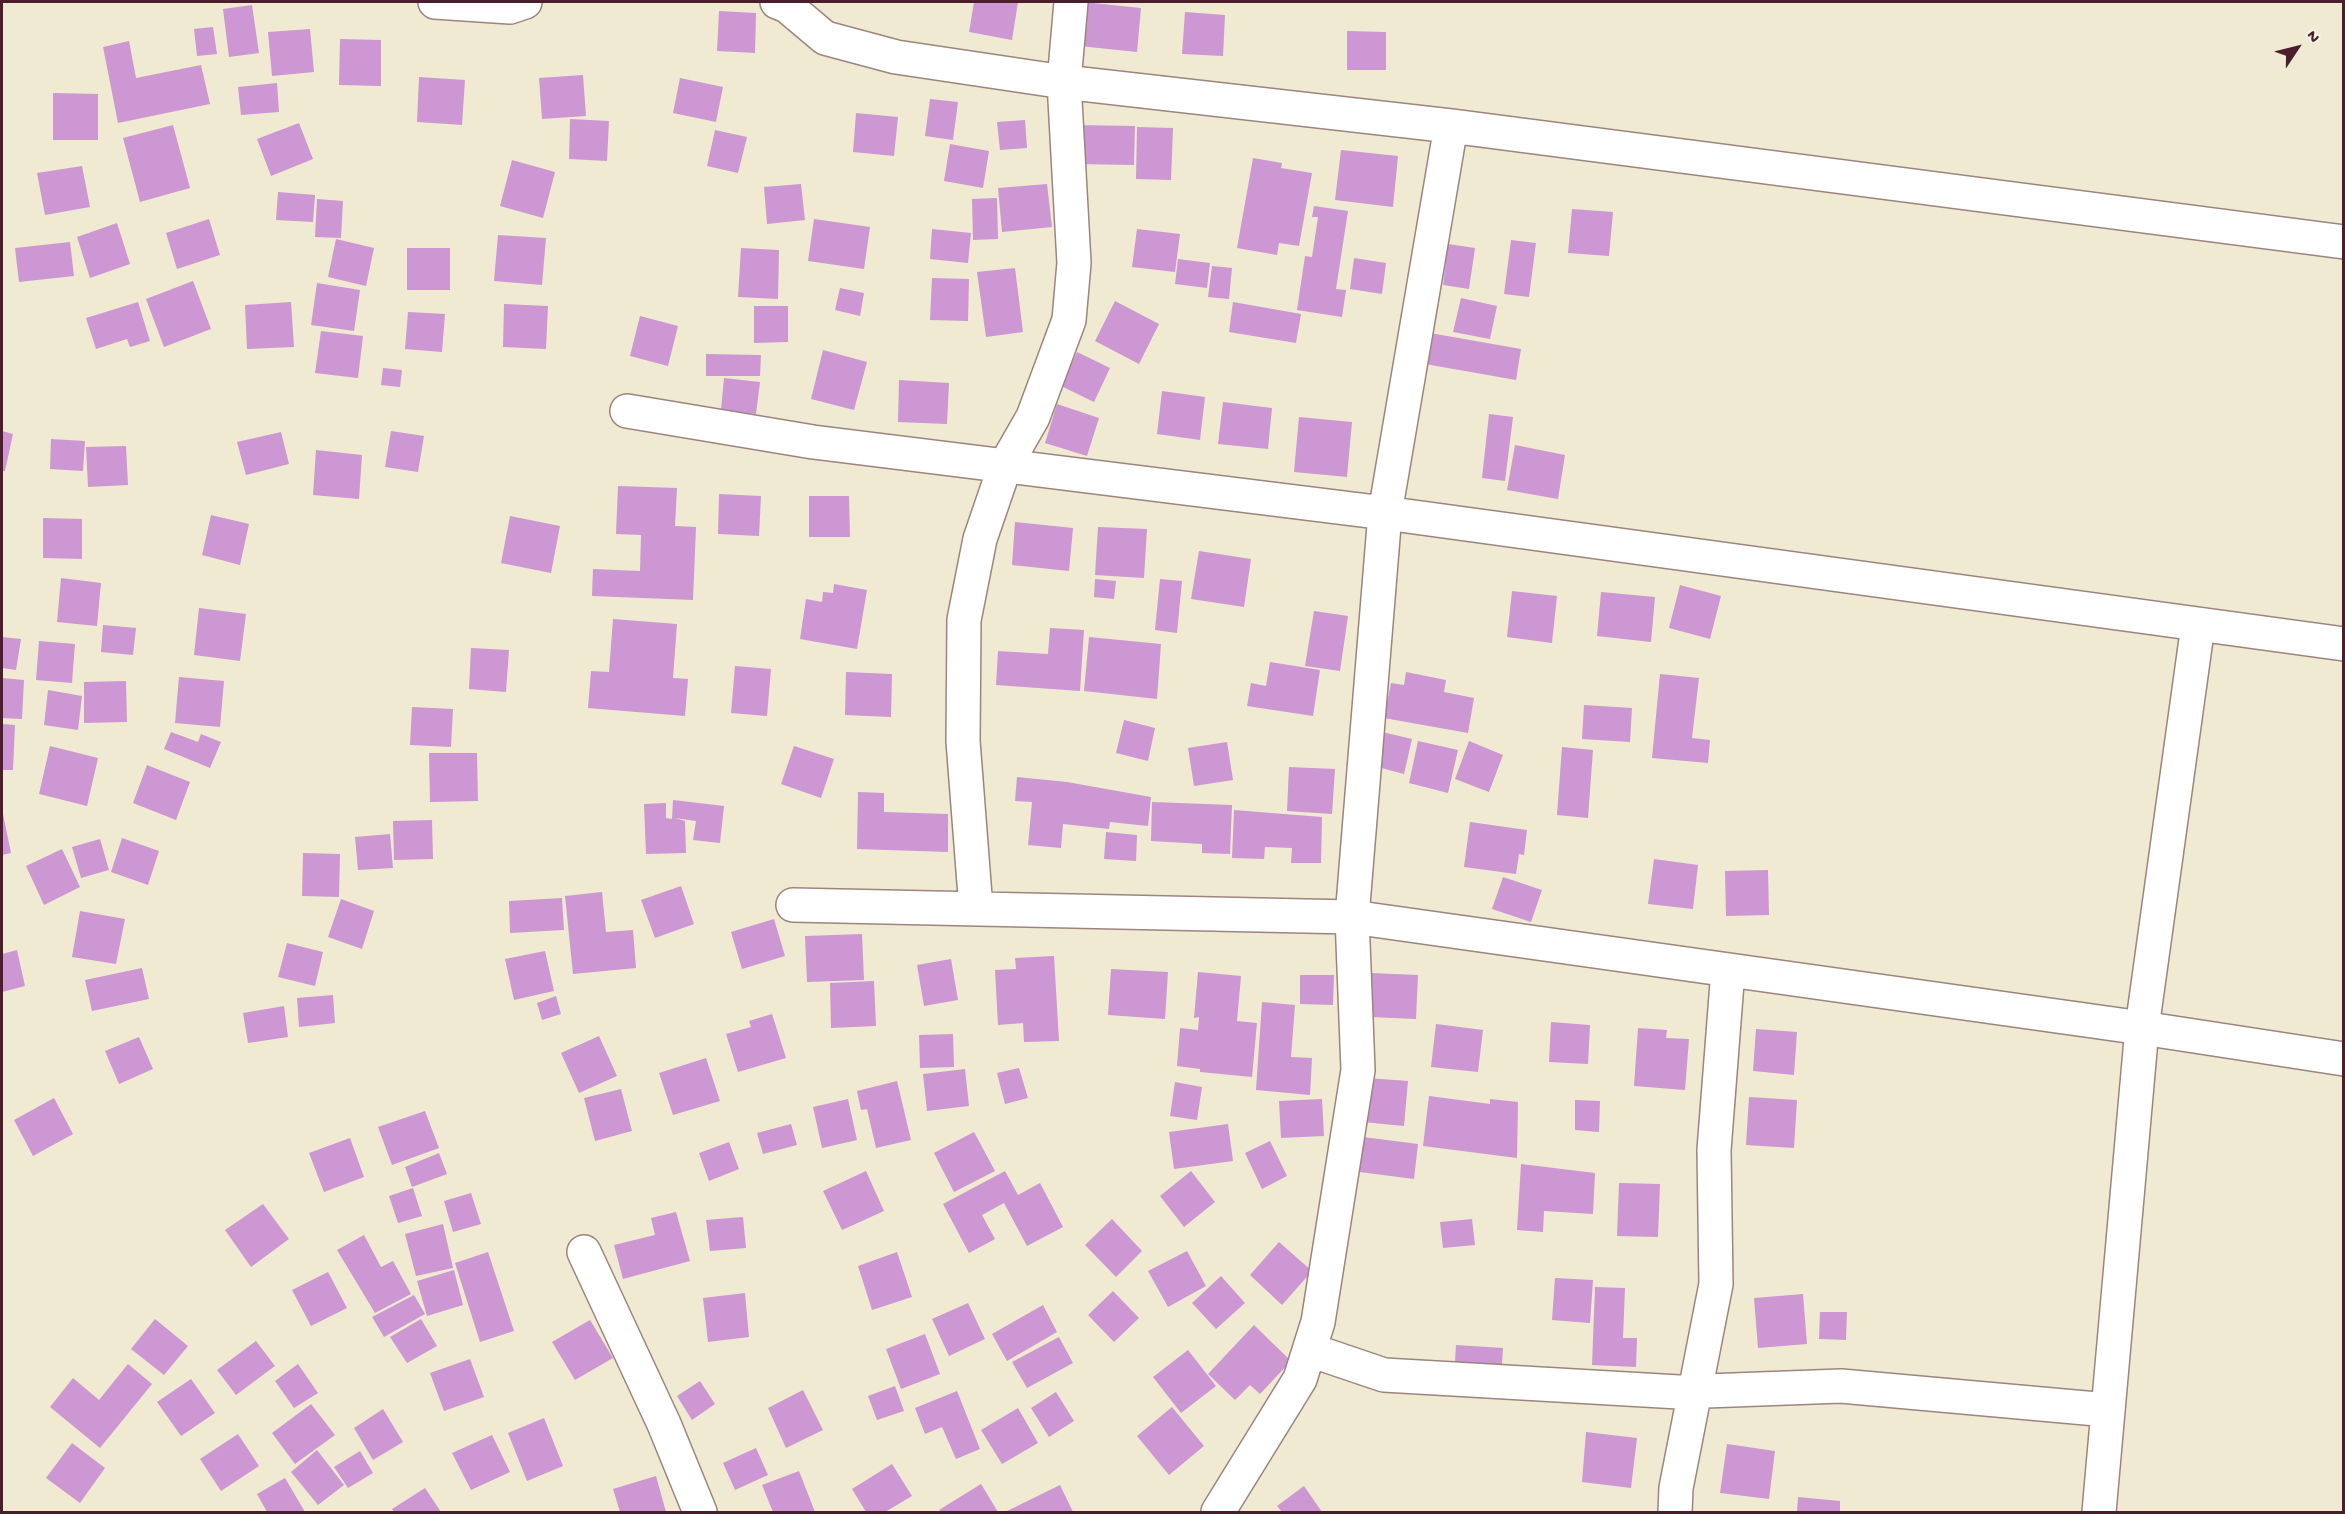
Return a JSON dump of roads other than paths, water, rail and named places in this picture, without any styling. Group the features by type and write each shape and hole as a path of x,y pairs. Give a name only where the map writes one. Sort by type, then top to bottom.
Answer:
{"street":[{"path":"435,2 510,7 525,2"},
{"path":"777,2 787,6 825,38 896,57 1064,82 1451,126 2343,242"},
{"path":"976,909 963,741 964,620 980,539 1005,466 1032,417 1068,320 1074,263 1064,82 1071,2"},
{"path":"1218,1512 1300,1379 1318,1322 1358,1070 1352,917 1385,513 1451,126"},
{"path":"627,411 813,442 1385,513 2198,626 2343,644"},
{"path":"2099,1512 2142,1028 2198,626"},
{"path":"793,905 1352,917 2142,1028 2343,1059"},
{"path":"1675,1512 1676,1488 1716,1284 1714,1150 1728,970"},
{"path":"584,1252 664,1424 700,1512"},
{"path":"1310,1350 1384,1375 1679,1392 1841,1386 2108,1410"}]}
